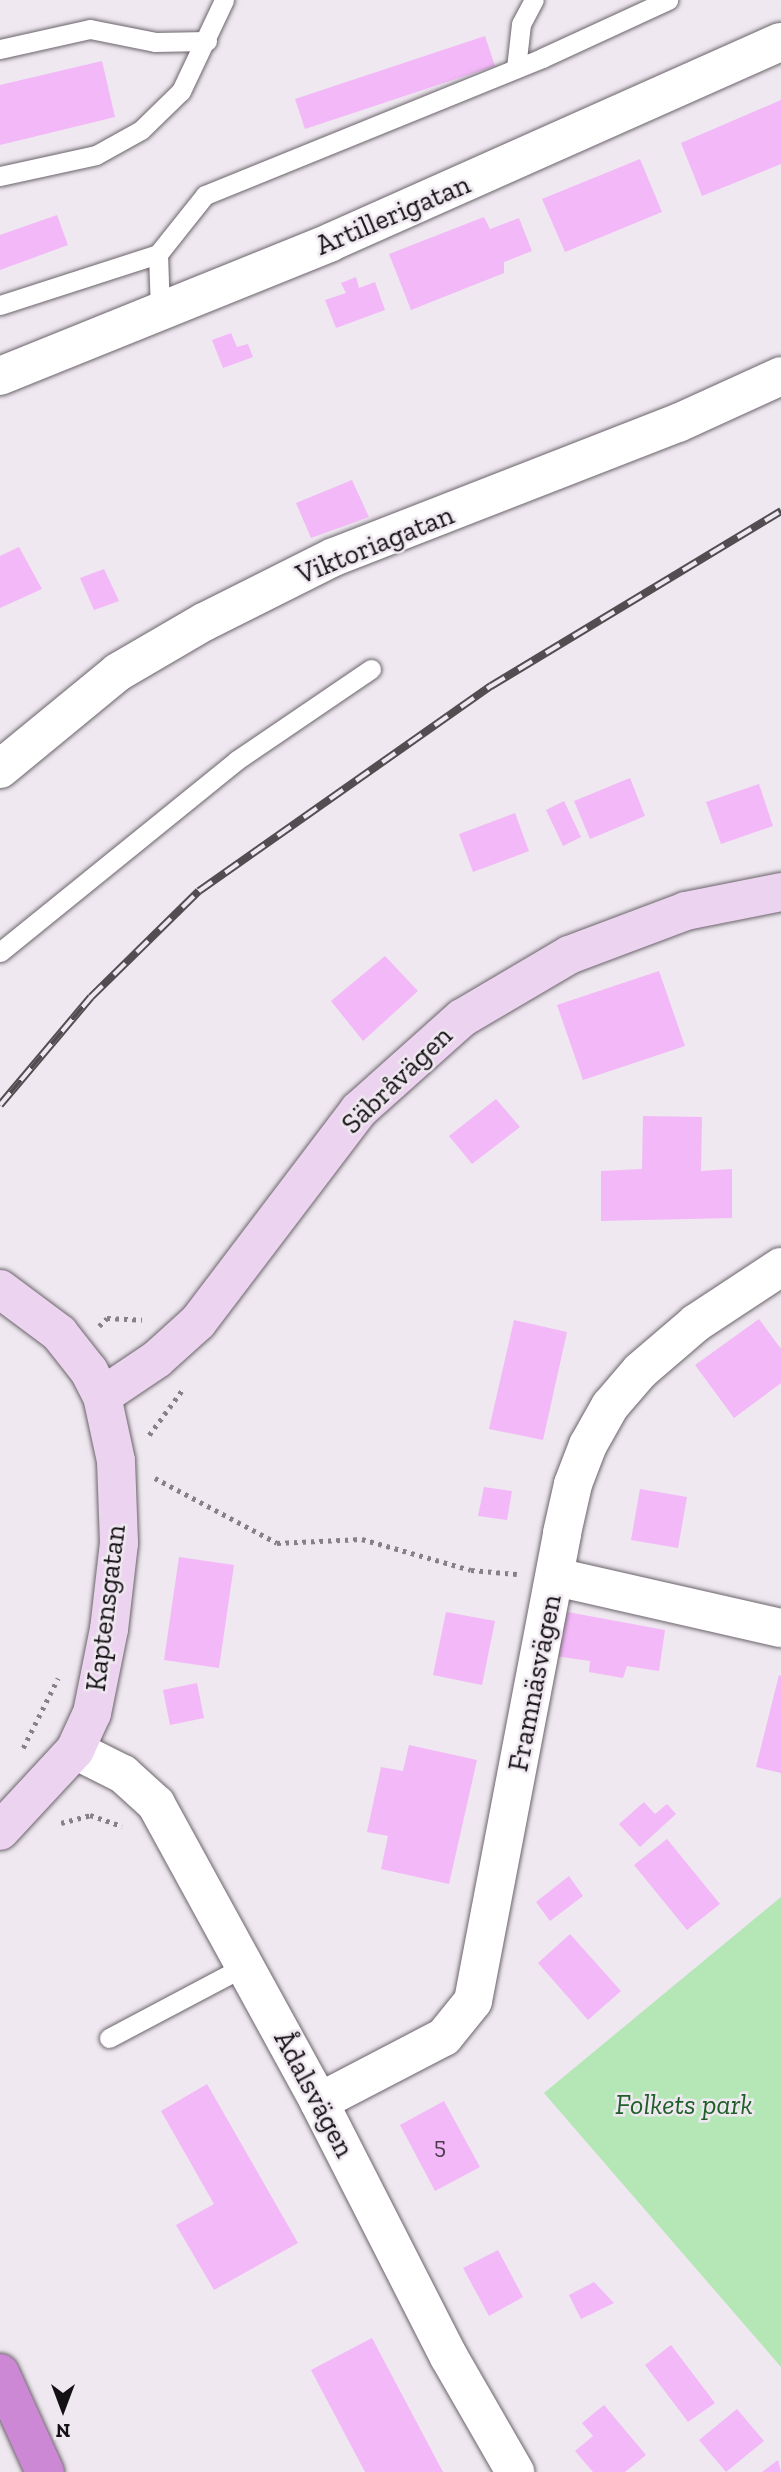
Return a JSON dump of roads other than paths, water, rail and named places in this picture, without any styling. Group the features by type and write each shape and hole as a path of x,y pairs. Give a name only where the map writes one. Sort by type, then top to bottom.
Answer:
{"highway":[{"path":"0,2372 45,2472"}],"main road":[{"name":"Säbråvägen","path":"102,1396 157,1359 198,1322 359,1110 462,1018 569,955 685,911 781,892"},
{"name":"Kaptensgatan","path":"0,1289 59,1333 89,1371 102,1396 116,1461 119,1543 110,1629 92,1713 75,1750 0,1831"}],"street":[{"name":"Artillerigatan","path":"0,376 343,237 781,42"},
{"name":"Viktoriagatan","path":"0,769 118,672 204,622 334,557 665,429 781,376"},
{"name":"Framnäsvägen","path":"319,2102 444,2037 473,2001 573,1484 610,1406 640,1370 696,1323 781,1267"},
{"path":"556,1577 781,1628"},
{"name":"Ådalsvägen","path":"75,1750 123,1774 156,1804 319,2102 449,2357 515,2472"}],"lane":[{"path":"0,176 96,155 141,130 181,91 208,41 224,0"},
{"path":"516,68 521,24 534,0"},
{"path":"0,305 158,254 205,195 516,68 668,0"},
{"path":"0,49 90,29 155,42 208,41"},
{"path":"158,254 160,312"},
{"path":"0,952 237,760 371,669"},
{"path":"110,2038 245,1966"}],"railway":[{"path":"0,1105 91,997 199,891 491,686 781,511"}],"park label":[{"name":"Folkets park","path":"684,2105"}]}
